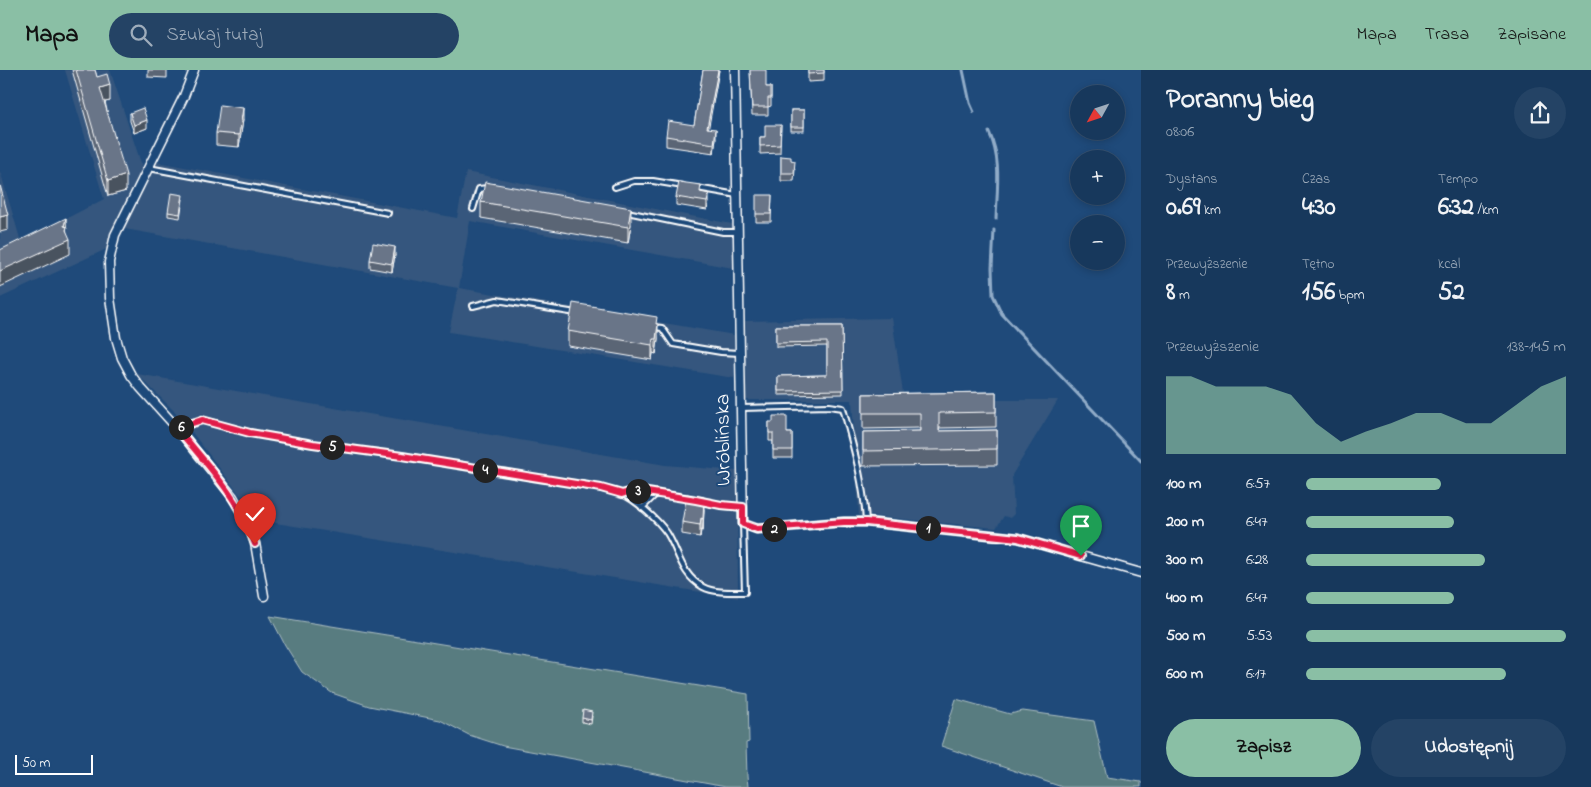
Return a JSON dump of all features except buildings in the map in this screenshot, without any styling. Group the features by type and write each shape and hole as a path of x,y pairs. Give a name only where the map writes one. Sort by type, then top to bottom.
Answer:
{"street":[{"path":"194,70 184,96 115,235 109,262 110,298 116,338 131,375 233,497 248,523 255,544 264,596"},
{"name":"Wróblińska","path":"735,70 743,524"},
{"path":"743,524 757,529 835,522 866,522 1018,538 1141,573"}],"lane":[{"path":"149,168 388,213"},
{"path":"615,187 634,181 653,181 737,195"},
{"path":"473,210 479,189 488,188"},
{"path":"622,212 723,232 738,232"},
{"path":"473,306 497,300 584,315"},
{"path":"653,326 662,328 673,344 721,352 740,353"},
{"path":"741,408 829,406 843,408 860,474 866,522"},
{"path":"177,428 202,420 250,433 601,488 622,494 658,522 668,534 684,570 691,579 705,588 745,592 743,524"},
{"path":"622,494 635,490 743,507"},
{"path":"642,508 657,493"}],"shaded area":[{"path":"65,70 110,70 145,175 152,161 457,218 466,172 732,224 733,268 470,221 459,288 734,335 734,378 449,332 458,288 119,228 113,246 0,298 0,171 21,242 104,199"},
{"path":"892,318 904,400 1058,400 1012,475 1014,514 1010,518 1004,516 996,528 859,515 852,400 746,400 745,321"},
{"path":"137,374 665,465 737,471 738,598 251,519 250,508 181,418"}],"green space":[{"path":"270,616 748,694 749,742 746,743 748,787 726,787 503,746 469,735 440,720 369,706 332,693 302,672"},
{"path":"956,699 1010,714 1023,711 1094,721 1107,777 1141,782 1141,787 1062,787 941,746"}],"waterway":[{"path":"963,70 970,103 974,112"},
{"path":"989,132 996,153 997,164 996,219"},
{"path":"994,230 993,295 1002,314 1141,461"}],"route":[{"path":"255,544 248,523 233,497 177,428 202,420 250,433 601,488 622,494 635,490 743,507 743,524 757,529 866,522 1018,538 1081,556"}]}
